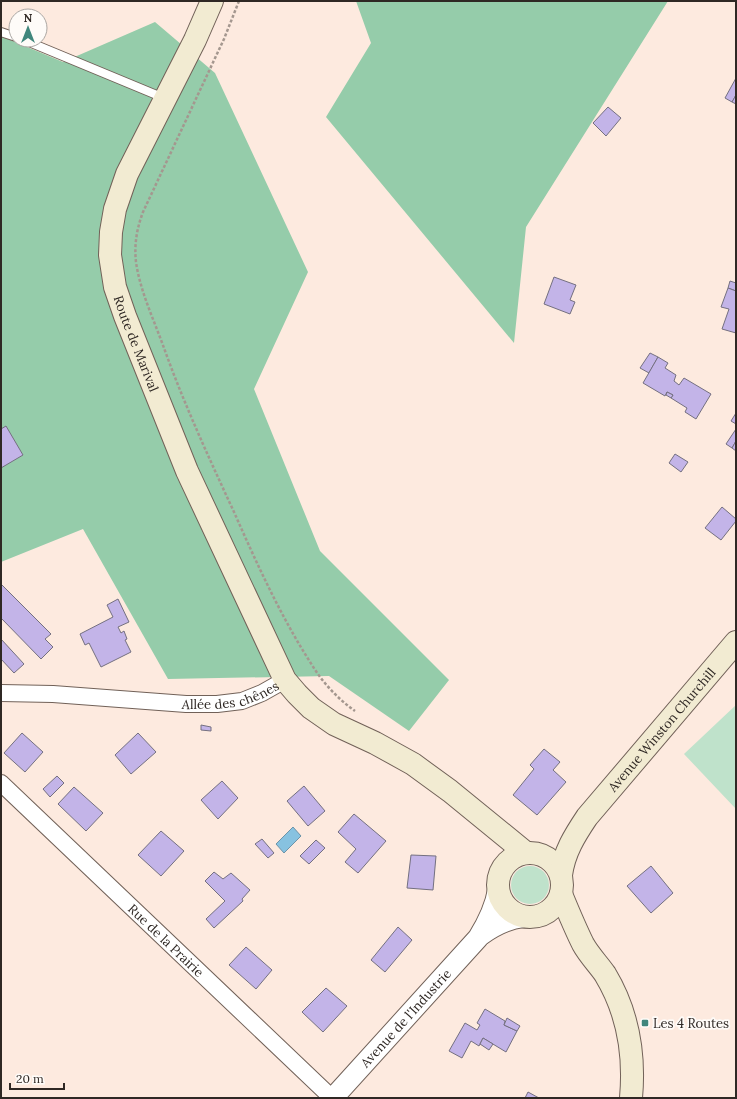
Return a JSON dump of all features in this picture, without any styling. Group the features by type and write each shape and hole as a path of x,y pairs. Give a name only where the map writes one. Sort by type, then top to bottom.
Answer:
{"main road":[{"name":"Route de Marival","path":"212,1 195,40 128,174 115,210 110,232 110,255 115,287 125,316 187,471 285,680"},
{"name":"Avenue Winston Churchill","path":"561,884 562,865 570,844 587,817 736,642"},
{"name":"Allée des chênes","path":"285,680 311,708 334,724 375,742 413,764 530,853"},
{"name":"Avenue Winston Churchill","path":"530,853 548,849 587,817"},
{"name":"Allée des chênes","path":"483,818 497,841 500,856 500,880"},
{"path":"584,946 561,884 557,867 551,860 543,856 530,853 516,856 508,862 500,880 501,899 507,907 514,913 546,920 562,929 584,946 605,974 618,999 627,1024 631,1049 631,1098"},
{"path":"530,917 545,914 552,909 558,902 561,884"}],"street":[{"name":"Allée des chênes","path":"1,693 53,694 186,704 217,704 242,701 262,693 285,680"},
{"name":"Rue de la Prairie","path":"1,782 333,1098"},
{"name":"Avenue de l'Industrie","path":"333,1098 478,938 491,915 496,902 500,880"},
{"name":"Avenue de l'Industrie","path":"478,938 500,923 511,918 530,917"}],"lane":[{"path":"43,48 166,99"}],"path":[{"path":"239,1 224,39 137,227 136,262 141,284 178,387 264,579 298,644 312,667 342,701 362,715"}],"green space":[{"path":"356,1 668,1 526,227 514,343 326,117 371,43"},
{"path":"155,22 215,73 308,272 254,389 320,551 449,680 409,731 329,676 168,679 83,529 1,562 1,36 8,39 8,48 30,48 63,62"},
{"path":"736,705 736,809 684,754"},
{"path":"530,866 543,872 549,885 543,898 530,904 517,898 511,885 517,872"}],"water":[{"path":"293,827 301,836 284,853 276,844"}],"building":[{"path":"736,78 736,95 732,102 725,98"},
{"path":"736,95 736,104 732,102"},
{"path":"608,107 621,118 606,136 593,123"},
{"path":"554,277 576,285 570,300 575,302 570,314 544,304"},
{"path":"730,281 736,283 736,291 728,288"},
{"path":"728,288 736,291 736,333 722,329 729,309 721,307"},
{"path":"650,353 658,357 649,373 640,368"},
{"path":"658,357 668,363 665,368 676,375 674,381 679,385 684,378 711,394 696,419 685,412 687,408 671,398 673,395 667,392 665,396 643,383"},
{"path":"667,392 673,395 671,398 666,395"},
{"path":"736,413 736,424 731,421"},
{"path":"6,426 23,455 1,468 1,429"},
{"path":"736,429 736,441 732,448 726,444"},
{"path":"736,441 736,451 732,448"},
{"path":"675,454 688,462 681,472 669,463"},
{"path":"722,507 736,519 736,521 721,540 705,528"},
{"path":"1,584 51,634 45,639 53,647 41,659 1,618"},
{"path":"118,599 129,622 118,627 121,633 124,631 127,639 125,640 131,652 101,667 89,643 85,645 80,634 113,617 107,605"},
{"path":"1,639 24,664 14,673 1,659"},
{"path":"201,725 211,727 211,731 201,730"},
{"path":"22,733 43,752 25,772 4,753"},
{"path":"138,733 156,752 131,774 115,755"},
{"path":"544,749 560,762 553,770 566,782 537,815 513,795 534,769 530,765"},
{"path":"57,776 64,783 50,797 43,789"},
{"path":"222,781 238,798 218,819 201,800"},
{"path":"304,786 325,811 308,826 287,801"},
{"path":"74,787 103,813 86,831 58,804"},
{"path":"354,814 386,841 358,873 345,862 356,849 338,832"},
{"path":"161,831 184,851 161,876 138,855"},
{"path":"262,839 274,853 268,858 255,844"},
{"path":"316,840 325,848 309,864 300,856"},
{"path":"411,855 436,856 433,890 407,888"},
{"path":"651,866 673,893 651,913 627,886"},
{"path":"214,872 223,879 231,873 250,890 242,899 243,901 214,928 206,919 225,901 205,881"},
{"path":"398,927 412,940 385,972 371,960"},
{"path":"246,947 272,970 256,989 229,965"},
{"path":"326,988 347,1006 323,1032 302,1012"},
{"path":"485,1009 505,1021 504,1025 517,1031 506,1052 483,1038 479,1046 471,1041 462,1058 449,1051 465,1023 477,1030 480,1025 477,1023"},
{"path":"507,1018 520,1026 517,1031 504,1025"},
{"path":"483,1038 493,1044 489,1050 480,1044"},
{"path":"528,1092 539,1098 525,1098"}],"place":[{"name":"Les 4 Routes","path":"645,1023"}]}
